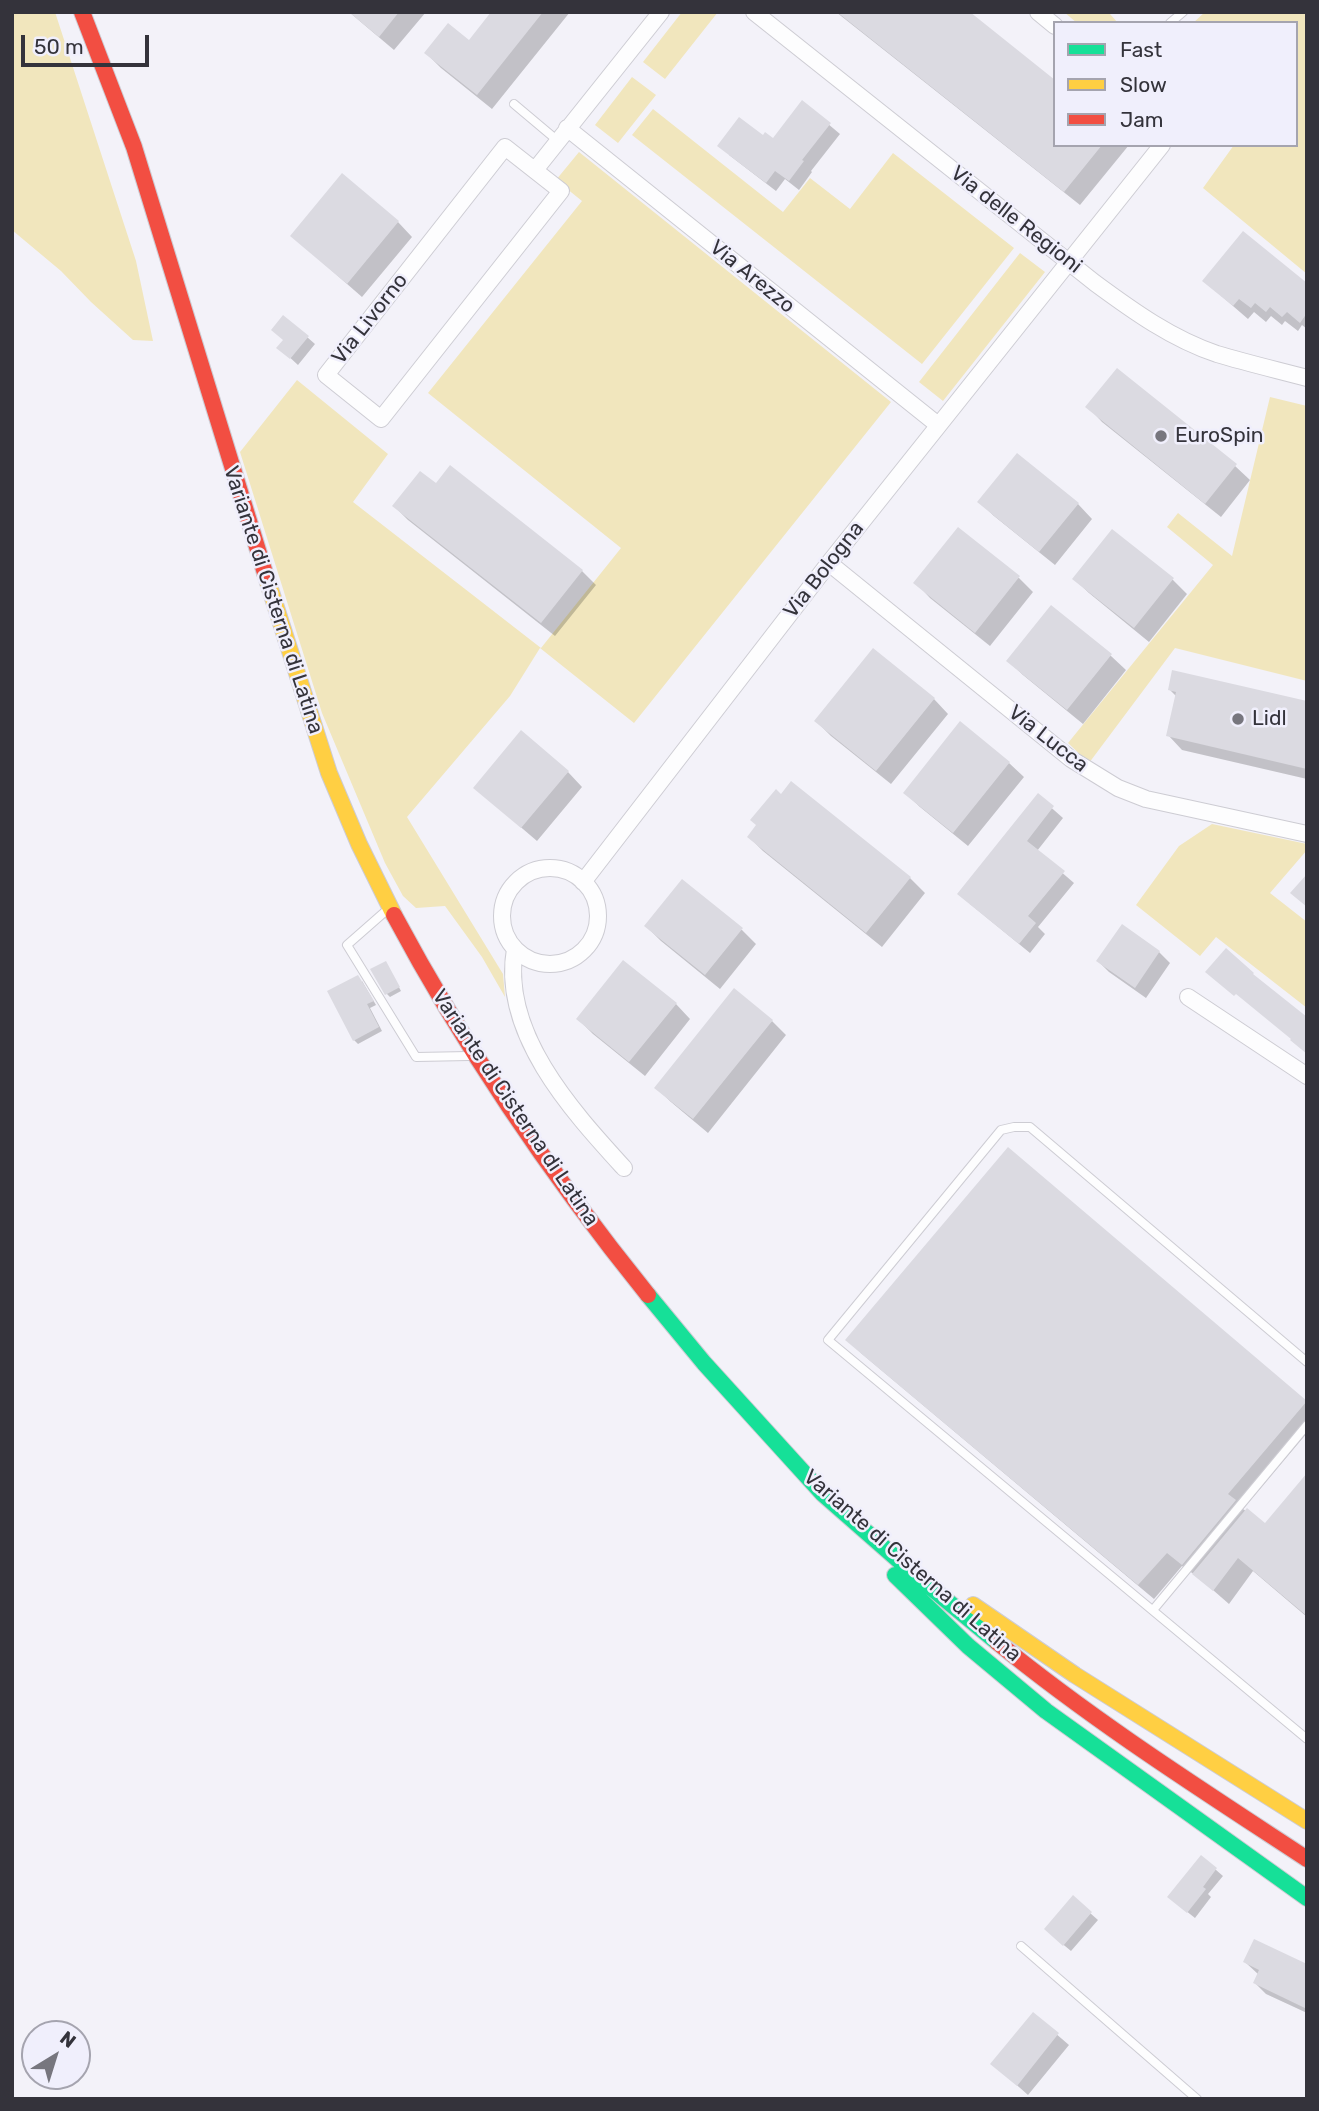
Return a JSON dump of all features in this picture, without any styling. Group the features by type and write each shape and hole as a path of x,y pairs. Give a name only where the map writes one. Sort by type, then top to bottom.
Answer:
{"main road":[{"name":"Variante di Cisterna di Latina","path":"82,12 134,146 226,451 316,735 354,832 390,907 430,982 475,1056 557,1177 644,1291 704,1363 823,1494 1000,1646 1075,1703 1307,1859"},
{"path":"823,1494 1040,1651 1307,1821"},
{"path":"823,1494 909,1590 948,1630 986,1663 1072,1732 1307,1898"}],"street":[{"path":"535,170 661,12"},
{"name":"Via delle Regioni","path":"754,12 1139,315 1176,336 1217,354 1307,378"},
{"path":"1038,12 1053,24"},
{"name":"Via Arezzo","path":"562,134 938,425"},
{"name":"Via Livorno","path":"505,147 535,170 561,191 381,419 326,375 505,147"},
{"name":"Via Bologna","path":"583,882 829,563 1160,147"},
{"name":"Via Lucca","path":"829,563 1071,759 1104,781 1158,803 1307,834"},
{"path":"554,868 583,882 593,896 598,912 596,929 589,944 577,956 562,963 545,964 529,959 515,949 506,936 502,920 503,903 510,888 522,877 537,870 554,868"},
{"path":"515,949 513,986 518,1009 532,1045 580,1119 624,1168"},
{"path":"1188,997 1307,1076"}],"lane":[{"path":"514,104 562,134"},
{"path":"390,907 347,945 415,1057 475,1056"},
{"path":"1307,1362 1030,1127 1001,1130 828,1340 1307,1739"},
{"path":"1153,1610 1307,1425"},
{"path":"1021,1947 1196,2099"}],"shaded area":[{"path":"12,12 55,12 136,261 153,341 133,340 61,271 12,230"},
{"path":"682,12 718,12 665,79 643,62"},
{"path":"1064,12 1111,12 1116,21 1075,21"},
{"path":"1205,12 1307,12 1307,274 1203,188 1233,147 1298,147 1298,21 1195,21"},
{"path":"632,77 656,95 618,143 595,125"},
{"path":"653,109 783,212 810,178 850,209 893,153 1014,248 922,364 632,135"},
{"path":"579,152 891,402 634,723 540,648 510,696 407,817 503,974 505,997 482,957 445,906 416,908 403,896 385,863 322,713 240,452 297,380 388,454 353,502 541,648 621,548 428,393 582,201 556,180"},
{"path":"1020,253 1045,272 943,401 919,382"},
{"path":"1270,397 1307,406 1307,681 1175,648 1089,763 1068,743 1213,565 1167,527 1178,513 1232,556"},
{"path":"1212,824 1307,844 1307,850 1270,893 1307,922 1307,1008 1216,937 1200,956 1136,905 1179,846"}],"building":[{"path":"349,12 399,12 379,37"},
{"path":"491,12 543,12 477,95 424,53 448,23 469,40"},
{"path":"837,12 970,12 1053,78 1053,147 1100,147 1064,192"},
{"path":"802,100 831,123 789,181 775,171 766,183 717,146 739,117 763,135 765,132 773,138"},
{"path":"342,173 399,221 347,284 290,236"},
{"path":"1243,231 1307,283 1307,313 1300,323 1287,312 1282,317 1270,307 1266,312 1255,303 1251,308 1239,299 1233,306 1202,281"},
{"path":"283,315 309,336 290,359 276,348 283,340 271,330"},
{"name":"EuroSpin","path":"1117,368 1237,464 1205,504 1085,407"},
{"path":"1017,453 1079,503 1039,552 977,502"},
{"path":"450,465 583,570 541,623 392,506 420,471 436,483"},
{"path":"958,527 1020,576 975,633 913,583"},
{"path":"1112,529 1174,578 1134,628 1072,579"},
{"path":"1051,605 1112,654 1067,710 1006,661"},
{"path":"873,648 935,698 876,771 814,721"},
{"name":"Lidl","path":"1172,670 1307,701 1307,769 1166,736 1176,692 1168,690"},
{"path":"960,721 1010,762 953,833 903,793"},
{"path":"521,730 569,771 521,828 473,788"},
{"path":"791,781 911,877 866,933 747,837 756,825 750,820 776,789 781,794"},
{"path":"1038,793 1054,806 1027,841 1065,871 1028,916 1036,923 1019,944 957,894"},
{"path":"1307,874 1307,907 1290,893"},
{"path":"682,879 743,928 705,975 644,926"},
{"path":"1122,924 1160,951 1135,988 1096,961"},
{"path":"1226,948 1253,974 1307,1017 1307,1054 1236,994 1234,996 1205,972"},
{"path":"623,960 677,1003 629,1062 576,1019"},
{"path":"386,961 400,987 385,995 370,969"},
{"path":"358,975 374,1001 367,1004 379,1027 353,1041 327,991"},
{"path":"734,988 773,1020 693,1119 654,1088"},
{"path":"1008,1147 1307,1401 1228,1494 1236,1500 1182,1565 1167,1553 1138,1585 845,1340"},
{"path":"1307,1473 1307,1616 1238,1558 1213,1591 1192,1574 1247,1508 1265,1523"},
{"path":"1201,1855 1217,1868 1203,1887 1206,1889 1187,1913 1167,1897"},
{"path":"1073,1895 1092,1912 1063,1946 1044,1929"},
{"path":"1254,1939 1307,1964 1307,2009 1253,1983 1259,1970 1243,1962"},
{"path":"1033,2012 1059,2033 1017,2086 990,2064"}],"traffic: fast":[{"path":"648,1295 704,1363 823,1494 997,1642"},
{"path":"895,1575 968,1646 1046,1711 1307,1898"}],"traffic: slow":[{"path":"265,573 329,773 359,844 394,915"},
{"path":"973,1605 1075,1675 1307,1821"}],"traffic: jam":[{"path":"82,12 134,147 265,573"},
{"path":"394,915 451,1015 512,1111 544,1158 648,1295"},
{"path":"997,1642 1110,1728 1307,1859"}],"place":[{"name":"EuroSpin","path":"1161,436"},
{"name":"Lidl","path":"1238,719"}]}
